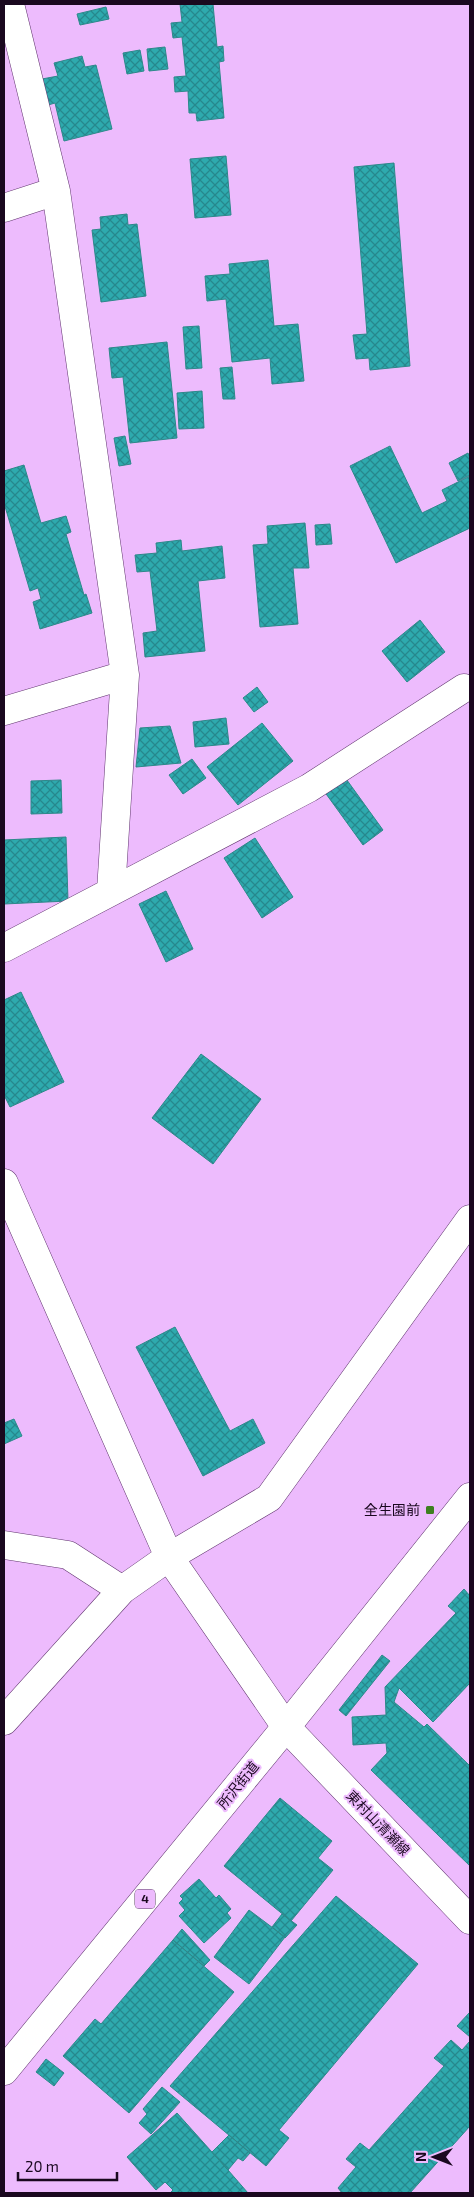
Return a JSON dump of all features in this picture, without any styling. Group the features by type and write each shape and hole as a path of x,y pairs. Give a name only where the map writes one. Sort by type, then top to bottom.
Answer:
{"main road":[{"path":"10,4 56,191 125,675 111,891"},
{"path":"4,208 56,191"},
{"path":"4,711 125,675"},
{"path":"4,948 309,788 464,688"},
{"name":"東村山清瀬線","path":"4,1183 169,1556 286,1726 470,1920"},
{"path":"4,1721 122,1590 169,1556 269,1498 470,1219"},
{"name":"所沢街道","path":"4,2071 470,1497"},
{"path":"4,1545 68,1555 122,1590"}],"building":[{"path":"180,4 213,4 217,47 223,46 224,61 219,62 224,118 197,121 196,113 189,113 188,91 175,92 174,77 186,76 182,37 173,38 171,23 182,22"},
{"path":"106,7 109,19 80,25 77,14"},
{"path":"165,47 168,69 149,71 147,49"},
{"path":"140,50 144,71 127,74 123,53"},
{"path":"82,56 85,67 96,65 112,129 64,141 55,103 48,105 42,79 58,76 54,63"},
{"path":"226,156 231,215 195,218 190,159"},
{"path":"394,163 410,366 370,370 369,358 356,359 353,335 367,334 354,167"},
{"path":"127,214 128,225 137,224 146,296 101,302 92,230 101,229 100,217"},
{"path":"268,260 274,326 298,324 304,381 272,384 270,358 232,362 226,299 207,301 205,276 230,274 229,264"},
{"path":"199,326 202,368 186,369 183,327"},
{"path":"167,342 177,438 130,443 123,377 112,378 109,348"},
{"path":"232,367 235,399 223,399 220,368"},
{"path":"202,391 204,428 179,429 177,393"},
{"path":"125,436 131,464 119,466 114,438"},
{"path":"390,446 422,513 447,501 442,490 470,476 470,528 396,563 350,466"},
{"path":"468,453 470,458 470,475 458,481 449,463"},
{"path":"24,465 41,523 66,516 71,532 66,534 84,595 86,594 92,613 40,629 33,602 41,599 38,588 30,591 4,503 4,471"},
{"path":"305,523 309,568 293,568 298,624 260,627 253,545 268,544 267,526"},
{"path":"330,524 332,544 316,545 315,525"},
{"path":"181,540 182,551 222,546 225,578 198,581 205,651 145,657 143,633 157,631 150,571 137,572 135,555 157,553 156,543"},
{"path":"420,620 445,652 407,682 382,651"},
{"path":"257,687 268,702 254,712 243,698"},
{"path":"226,718 229,744 195,747 193,722"},
{"path":"262,723 293,761 238,805 207,767"},
{"path":"170,726 181,763 136,767 140,728"},
{"path":"192,759 206,778 183,794 169,775"},
{"path":"344,776 383,830 363,845 324,791"},
{"path":"61,780 62,813 31,814 31,781"},
{"path":"66,837 68,901 4,904 4,840"},
{"path":"255,838 293,897 262,918 224,858"},
{"path":"166,891 193,949 166,962 139,904"},
{"path":"21,992 64,1082 10,1107 4,1095 4,1000"},
{"path":"201,1054 261,1099 213,1164 152,1118"},
{"path":"175,1327 230,1431 253,1419 265,1443 203,1476 136,1347"},
{"path":"14,1419 22,1436 4,1444 4,1423"},
{"path":"464,1589 470,1596 470,1683 433,1722 399,1688 394,1702 424,1727 427,1724 470,1766 470,1866 371,1770 387,1753 386,1743 353,1745 352,1717 386,1715 385,1687 456,1613 448,1606"},
{"path":"382,1655 390,1661 346,1716 339,1710"},
{"path":"280,1798 332,1841 318,1858 333,1870 291,1921 224,1866"},
{"path":"199,1879 216,1898 219,1895 231,1909 227,1913 231,1918 204,1943 179,1916 185,1910 179,1903 183,1899 180,1896"},
{"path":"336,1896 418,1964 279,2130 289,2138 266,2166 170,2086"},
{"path":"249,1910 285,1937 249,1984 214,1957"},
{"path":"282,1914 297,1925 285,1938 272,1927"},
{"path":"182,1929 210,1960 204,1966 173,1940"},
{"path":"173,1940 234,1992 129,2113 63,2056 95,2019 101,2024"},
{"path":"470,2012 470,2037 457,2026"},
{"path":"451,2040 462,2050 470,2041 470,2126 410,2193 342,2193 338,2188 356,2167 346,2159 360,2143 369,2150 444,2066 434,2058"},
{"path":"46,2059 64,2073 54,2086 36,2072"},
{"path":"162,2087 180,2102 151,2134 139,2123 147,2114 143,2109"},
{"path":"177,2113 248,2193 170,2193 173,2190 165,2182 156,2190 127,2157"},
{"path":"229,2135 250,2153 243,2161 238,2158 228,2170 212,2152"}],"place":[{"name":"全生園前","path":"430,1510"}]}
